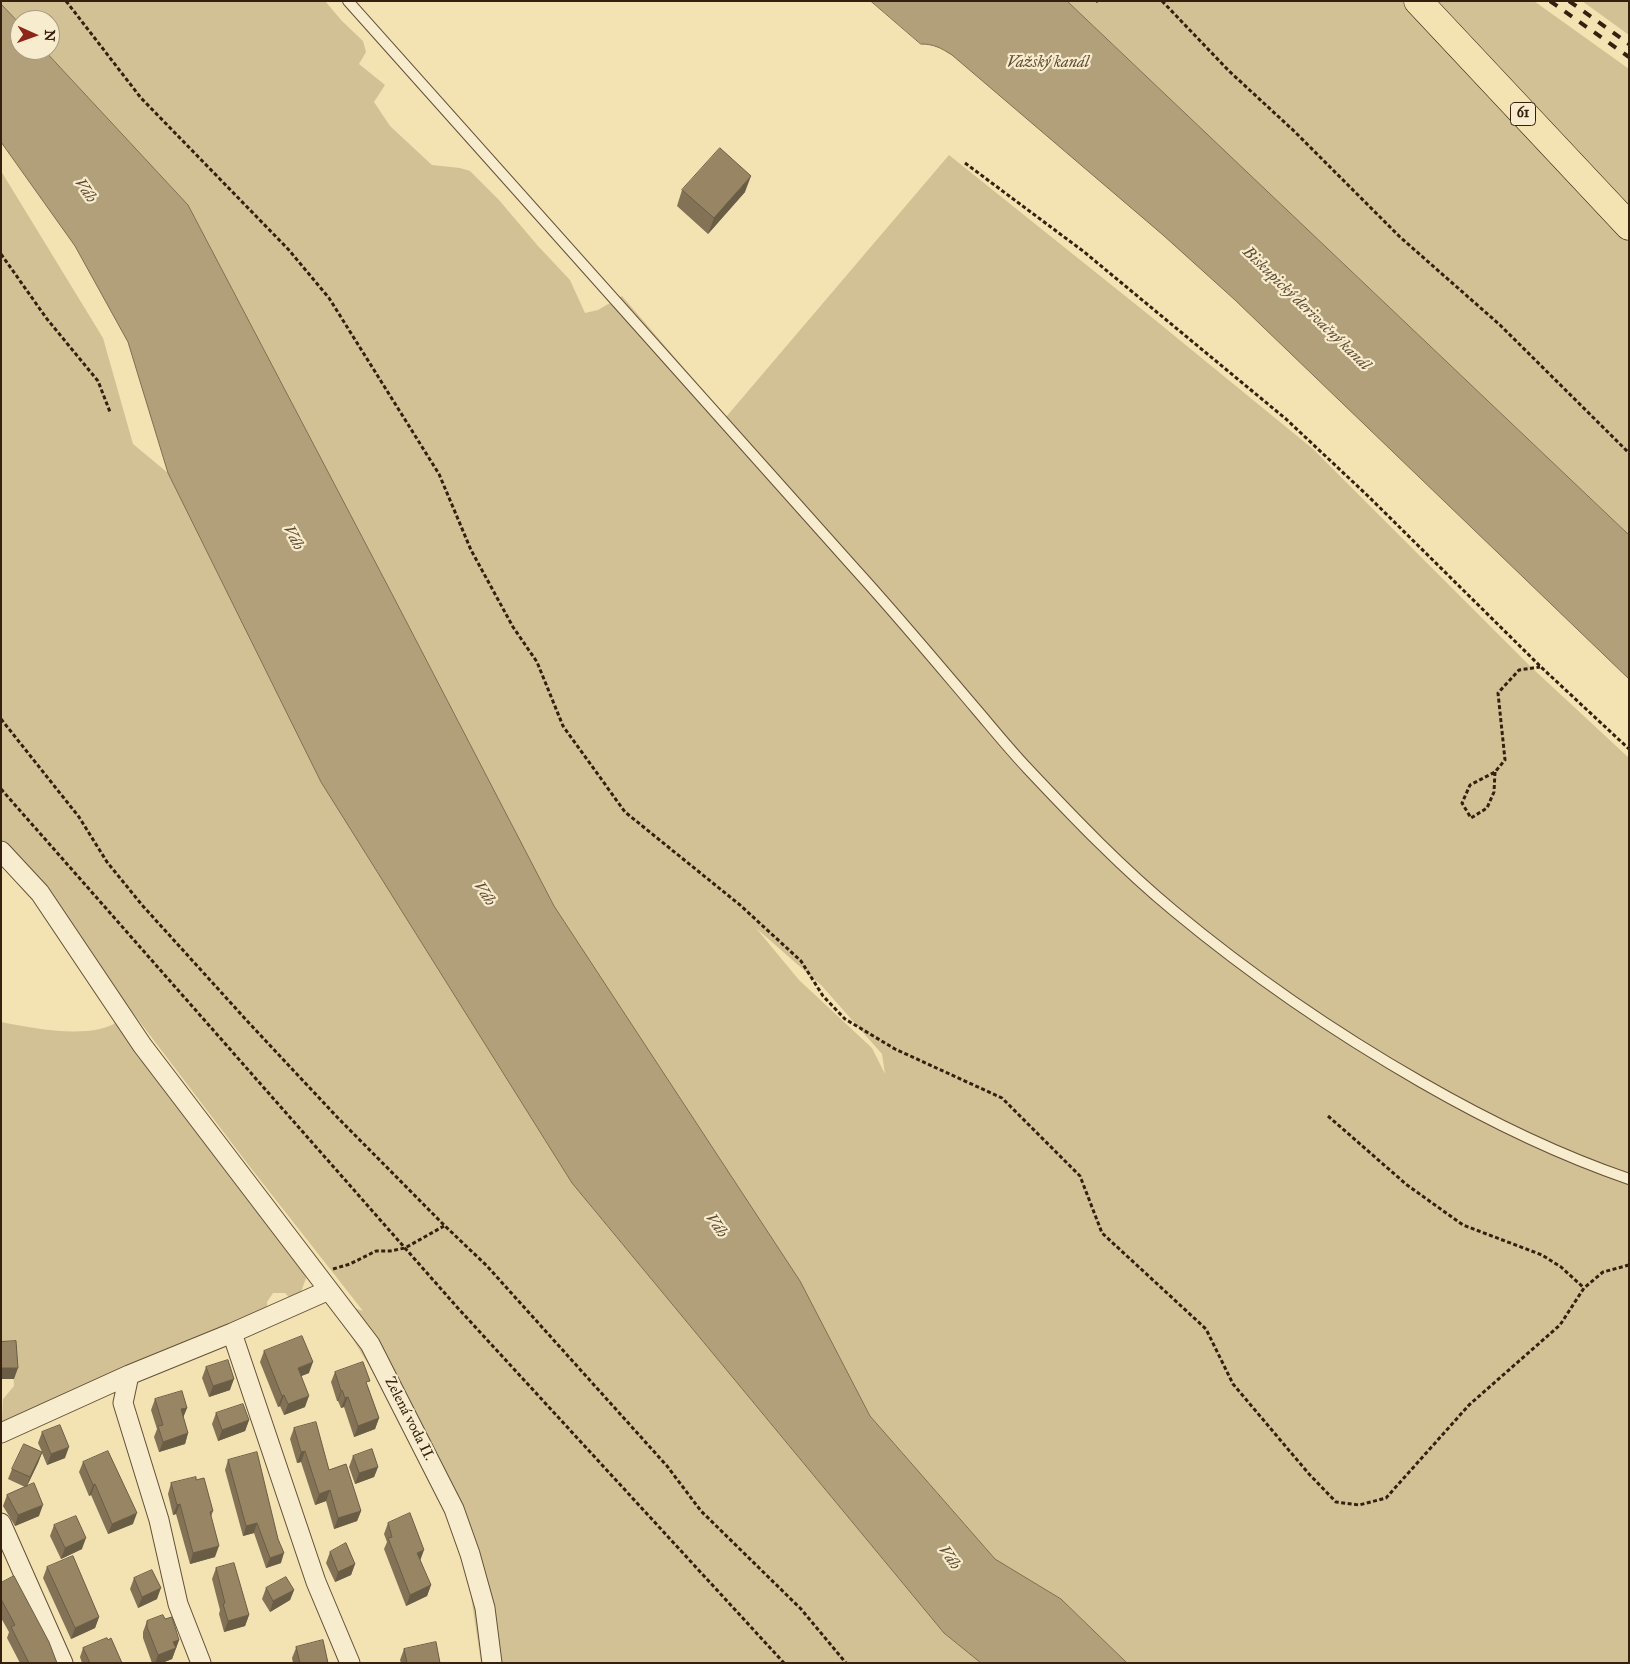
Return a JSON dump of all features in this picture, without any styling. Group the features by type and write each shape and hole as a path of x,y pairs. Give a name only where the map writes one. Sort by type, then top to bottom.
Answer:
{"main road":[{"name":"61","path":"1418,1 1629,226"}],"street":[{"name":"Zelená voda II.","path":"1,851 40,893 142,1045 370,1344 454,1509 470,1554 485,1608 492,1663"},
{"path":"1,1432 129,1375 232,1333 324,1283"},
{"path":"232,1333 316,1582 350,1663"},
{"path":"129,1375 122,1402 159,1520 178,1604 196,1661"},
{"path":"99,1388 122,1402"},
{"path":"1,1523 63,1663"}],"lane":[{"path":"348,1 549,225 722,422 884,601 1025,766 1112,855 1170,908 1230,956 1292,1002 1344,1036 1447,1096 1531,1140 1601,1170 1629,1179"}],"path":[{"path":"66,1 141,98 288,249 329,298 439,474 471,550 513,626 537,662 563,726 625,812 740,905 800,961 823,996 845,1019 895,1049 1002,1098 1080,1176 1102,1234 1206,1329 1233,1384 1309,1474 1336,1502 1359,1505 1386,1498 1469,1405 1560,1325 1584,1288 1604,1272 1629,1265"},
{"path":"1162,1 1228,71 1294,131 1400,238 1500,325 1629,453"},
{"path":"965,163 1084,251 1286,419 1368,496 1541,667 1629,749"},
{"path":"1,254 47,319 98,381 110,412"},
{"path":"1495,772 1494,792 1487,808 1471,818 1462,803 1470,785 1495,772 1505,760 1498,693 1519,670 1541,667"},
{"path":"1,719 79,817 107,862 142,905 331,1110 487,1266 667,1466 701,1511 801,1610 846,1663"},
{"path":"1,789 456,1306 784,1663"},
{"path":"1328,1116 1406,1185 1463,1225 1542,1255 1561,1267 1584,1288"},
{"path":"324,1283 331,1269 350,1264 376,1251 405,1248 444,1225"}],"shaded area":[{"path":"1,1 325,1 363,41 366,52 359,64 385,85 374,102 390,126 432,165 470,171 499,200 570,280 585,313 598,310 622,296 726,417 949,155 1313,449 1531,667 1629,758 1629,1663 1127,1663 1061,1599 995,1559 870,1416 800,1281 554,906 188,205 53,60 60,60 60,10 10,10 10,13 1,4","holes":["756,928 822,986 882,1054 885,1074 872,1048 799,980"]},
{"path":"1067,1 1402,1 1629,242 1629,535"},
{"path":"1433,1 1534,1 1629,69 1629,209"},
{"path":"1582,1 1629,1 1629,35"},
{"path":"1,171 103,338 133,444 168,473 321,782 572,1183 944,1633 981,1663 481,1663 464,1550 405,1425 328,1298 363,1311 250,1167 127,1005 74,931 1,841"},
{"path":"120,1020 301,1268 306,1278 300,1295 290,1298 285,1293 273,1293 267,1302 267,1310 159,1352 101,1382 29,1413 2,1421 3,1399 14,1386 12,1352 2,1353 1,1022 45,1030 79,1031 94,1030"}],"water":[{"name":"Važský kanál","path":"871,1 1067,1 1629,535 1629,679 1235,300 1163,235 952,55 937,47 921,44"},
{"name":"Váh","path":"1,4 10,13 10,60 53,60 188,205 554,906 800,1281 870,1416 995,1559 1061,1599 1127,1663 981,1663 944,1633 572,1183 321,782 168,473 128,342 75,246 1,142"}],"building":[{"path":"720,148 751,176 714,218 682,190"},
{"path":"302,1336 313,1362 298,1368 309,1396 288,1404 284,1395 282,1396 264,1351"},
{"path":"16,1341 18,1368 1,1368 1,1342"},
{"path":"228,1360 234,1379 213,1386 206,1367"},
{"path":"363,1362 370,1381 366,1382 379,1418 358,1426 348,1397 345,1398 341,1391 335,1372"},
{"path":"182,1391 187,1408 181,1409 188,1433 163,1442 158,1426 163,1425 155,1399"},
{"path":"243,1404 249,1420 222,1430 216,1413"},
{"path":"316,1422 329,1470 346,1464 361,1511 338,1518 330,1490 319,1494 305,1451 301,1452 294,1428"},
{"path":"60,1425 69,1447 51,1454 42,1432"},
{"path":"24,1444 42,1452 30,1477 12,1469"},
{"path":"372,1449 378,1467 359,1473 353,1456"},
{"path":"108,1451 137,1513 112,1524 95,1484 93,1485 83,1462"},
{"path":"257,1452 278,1539 284,1553 270,1558 257,1523 246,1526 228,1460"},
{"path":"196,1477 196,1480 204,1478 213,1511 210,1512 219,1546 193,1553 180,1504 177,1505 171,1483"},
{"path":"34,1483 43,1505 18,1515 7,1495"},
{"path":"410,1513 424,1550 417,1553 431,1585 410,1595 388,1538 392,1537 388,1523"},
{"path":"76,1516 86,1538 65,1548 54,1525"},
{"path":"346,1543 355,1564 338,1572 330,1552"},
{"path":"73,1556 99,1617 75,1628 47,1567"},
{"path":"234,1563 249,1615 228,1621 216,1568"},
{"path":"152,1570 161,1588 142,1597 134,1578"},
{"path":"14,1576 49,1642 57,1663 29,1663 11,1627 15,1625 1,1599 1,1583"},
{"path":"286,1577 294,1590 273,1601 266,1588"},
{"path":"163,1615 165,1619 172,1617 179,1640 173,1642 176,1648 158,1655 147,1627 147,1621"},
{"path":"107,1638 108,1640 111,1638 122,1663 90,1663 83,1648"},
{"path":"323,1640 328,1663 300,1663 296,1647"},
{"path":"436,1642 440,1663 407,1663 404,1649"}],"railway":[{"path":"1550,1 1629,57"},
{"path":"1569,1 1629,44"}],"water label":[{"name":"Biskupický derivačný kanál","path":"1306,309"}]}
